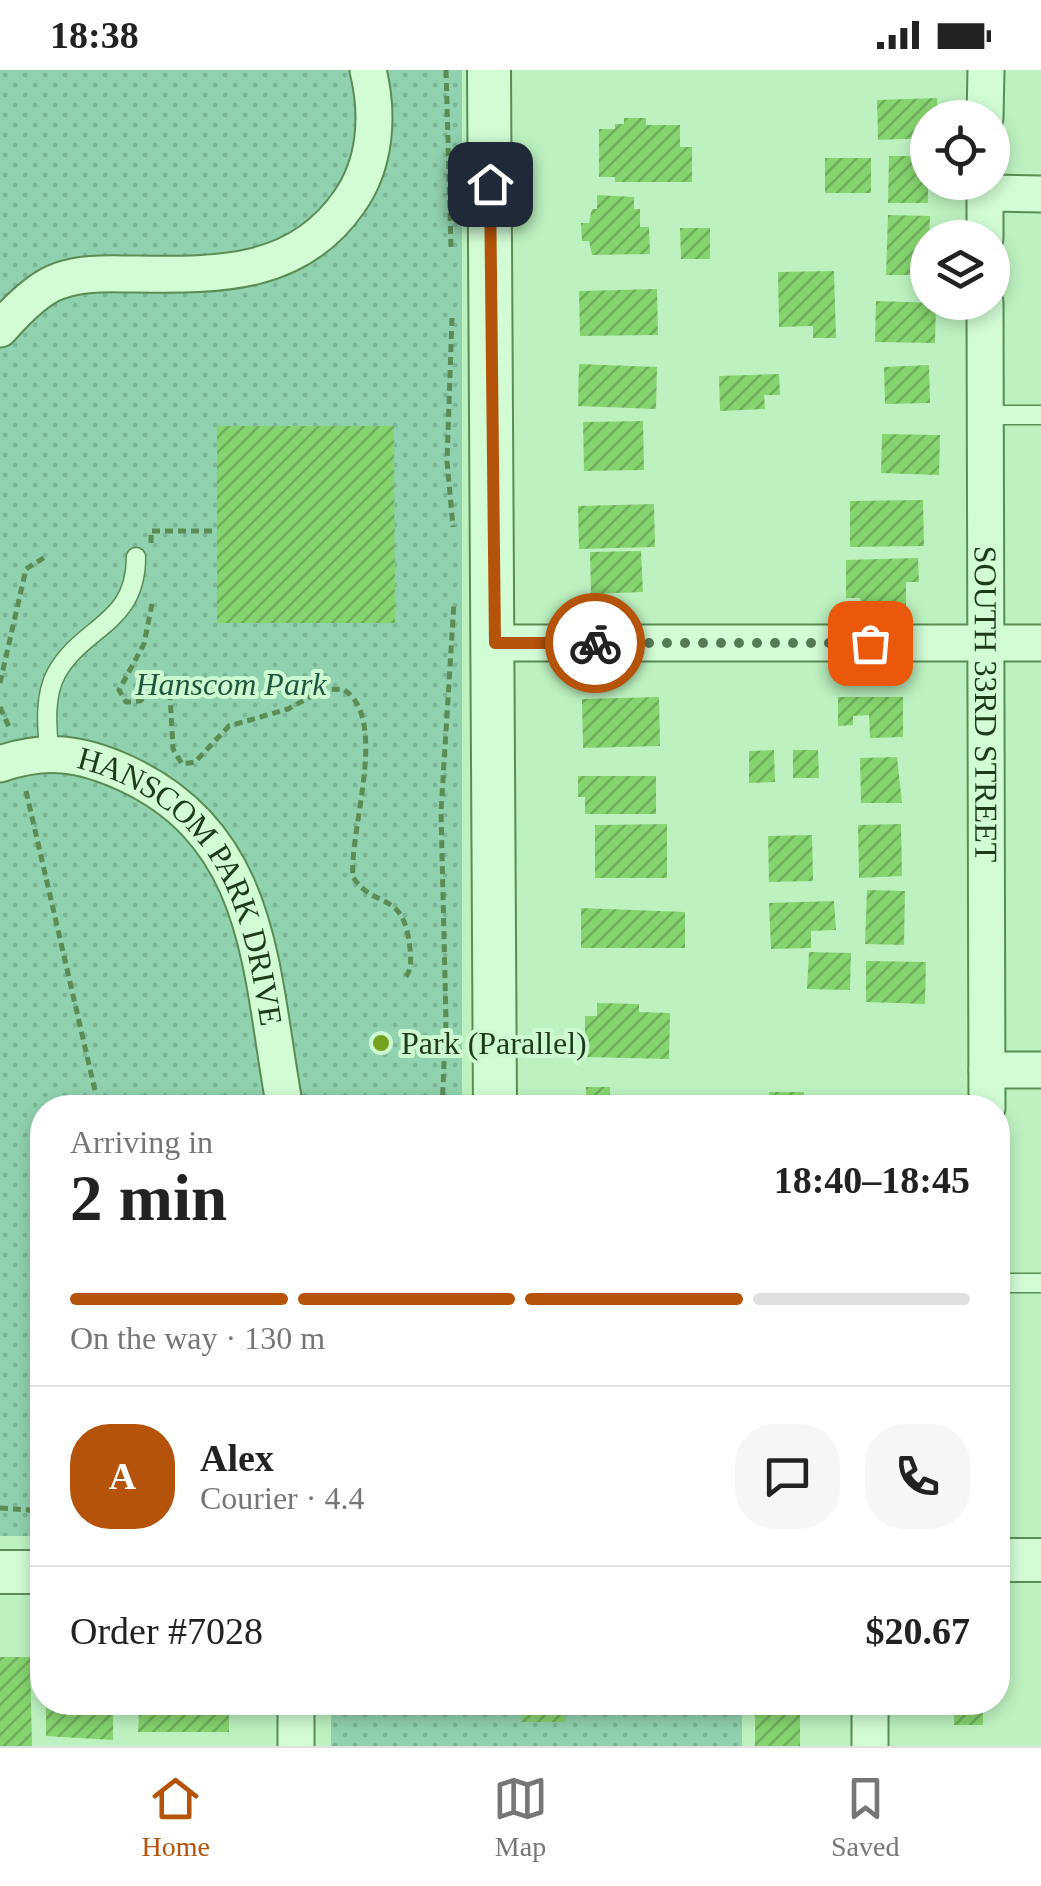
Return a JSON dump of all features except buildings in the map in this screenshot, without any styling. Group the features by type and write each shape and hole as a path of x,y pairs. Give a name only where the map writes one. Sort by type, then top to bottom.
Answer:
{"street":[{"path":"0,329 54,282 98,274 225,274 296,253 332,224 366,173 374,130 368,70"},
{"path":"489,70 495,1095"},
{"path":"985,100 986,70"},
{"path":"1010,191 1041,194"},
{"name":"SOUTH 33RD STREET","path":"985,320 987,1095"},
{"path":"495,643 1041,643"},
{"name":"HANSCOM PARK DRIVE","path":"13,776 49,751 95,761 149,786 189,814 222,852 249,918 283,1095"},
{"path":"987,1070 1041,1070"},
{"path":"1010,1560 1041,1560"},
{"path":"0,1572 30,1572"},
{"path":"296,1715 296,1746"},
{"path":"870,1715 870,1746"}],"lane":[{"path":"985,415 1041,415"},
{"path":"49,751 48,704 57,672 124,607 144,557"},
{"path":"1010,1283 1041,1283"}],"path":[{"path":"446,70 452,257"},
{"path":"452,313 447,461 454,531"},
{"path":"144,557 152,531 217,531"},
{"path":"0,683 26,569 45,558"},
{"path":"443,1095 446,1021 441,812 455,584"},
{"path":"152,601 144,644 119,690 126,702 140,700 158,687 170,694 173,749 182,764 195,762 229,726 288,709 311,694 342,689 358,701 365,734 353,877 358,885 391,902 404,920 411,963 404,980"},
{"path":"13,776 96,1095"},
{"path":"0,1508 30,1509"}],"green space":[{"name":"Hanscom Park","path":"0,70 462,70 462,1095 30,1095 30,1536 0,1536"},
{"path":"331,1715 742,1715 742,1746 331,1746"}],"way so far":[{"path":"595,643 870,643"}],"place":[{"name":"Park (Parallel)","path":"381,1043"}],"route":[{"path":"490,184 495,643 595,643"}]}
